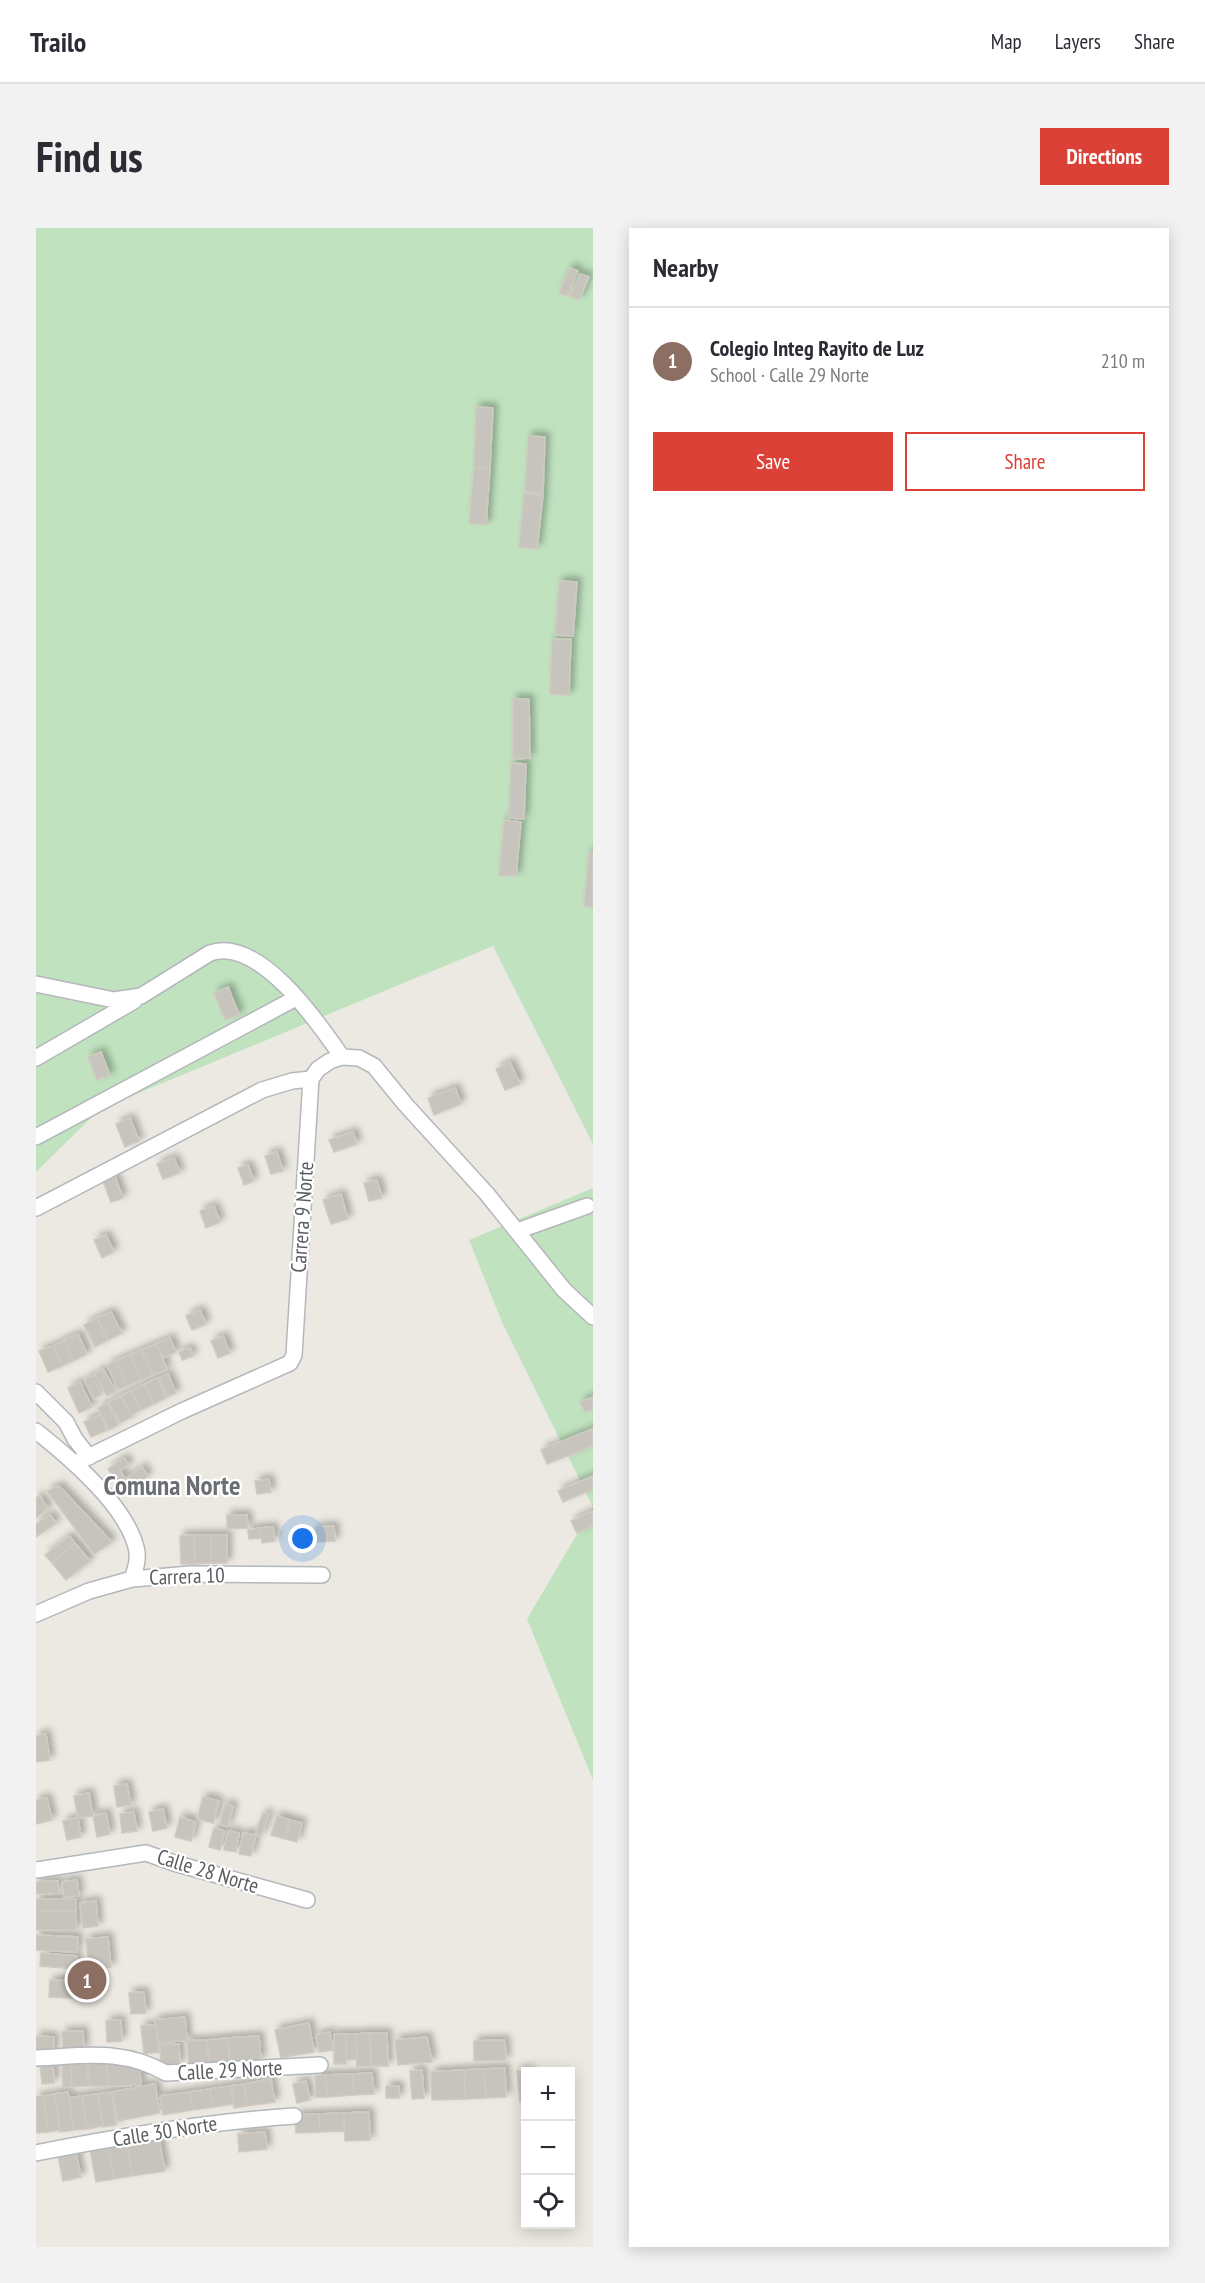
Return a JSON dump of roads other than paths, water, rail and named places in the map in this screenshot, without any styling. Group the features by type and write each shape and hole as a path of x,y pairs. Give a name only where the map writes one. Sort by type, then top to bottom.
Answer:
{"street":[{"path":"36,1058 210,953 226,949 244,955 268,971 313,1015 342,1057"},
{"path":"36,984 114,1000 141,996"},
{"path":"36,1137 296,998"},
{"path":"36,1208 262,1090 292,1081 311,1079 318,1069 342,1057 359,1058 374,1066 405,1104 487,1194 564,1290 593,1317"},
{"name":"Carrera 9 Norte","path":"83,1460 182,1411 290,1363 294,1355 311,1079"},
{"path":"517,1231 587,1206"},
{"path":"38,1387 66,1422 83,1460"},
{"name":"Carrera 10","path":"36,1431 83,1460 127,1526 136,1547 138,1561 132,1579 191,1574 322,1575"},
{"path":"36,1614 89,1592 132,1579"},
{"name":"Calle 28 Norte","path":"36,1870 146,1852 174,1863 308,1900"},
{"name":"Calle 29 Norte","path":"36,2058 112,2054 150,2064 166,2073 320,2065"},
{"name":"Calle 30 Norte","path":"36,2153 198,2126 294,2116"}],"place":[{"name":"Colegio Integ Rayito de Luz","path":"87,1980"}],"district":[{"name":"Comuna Norte","path":"172,1485"}]}
